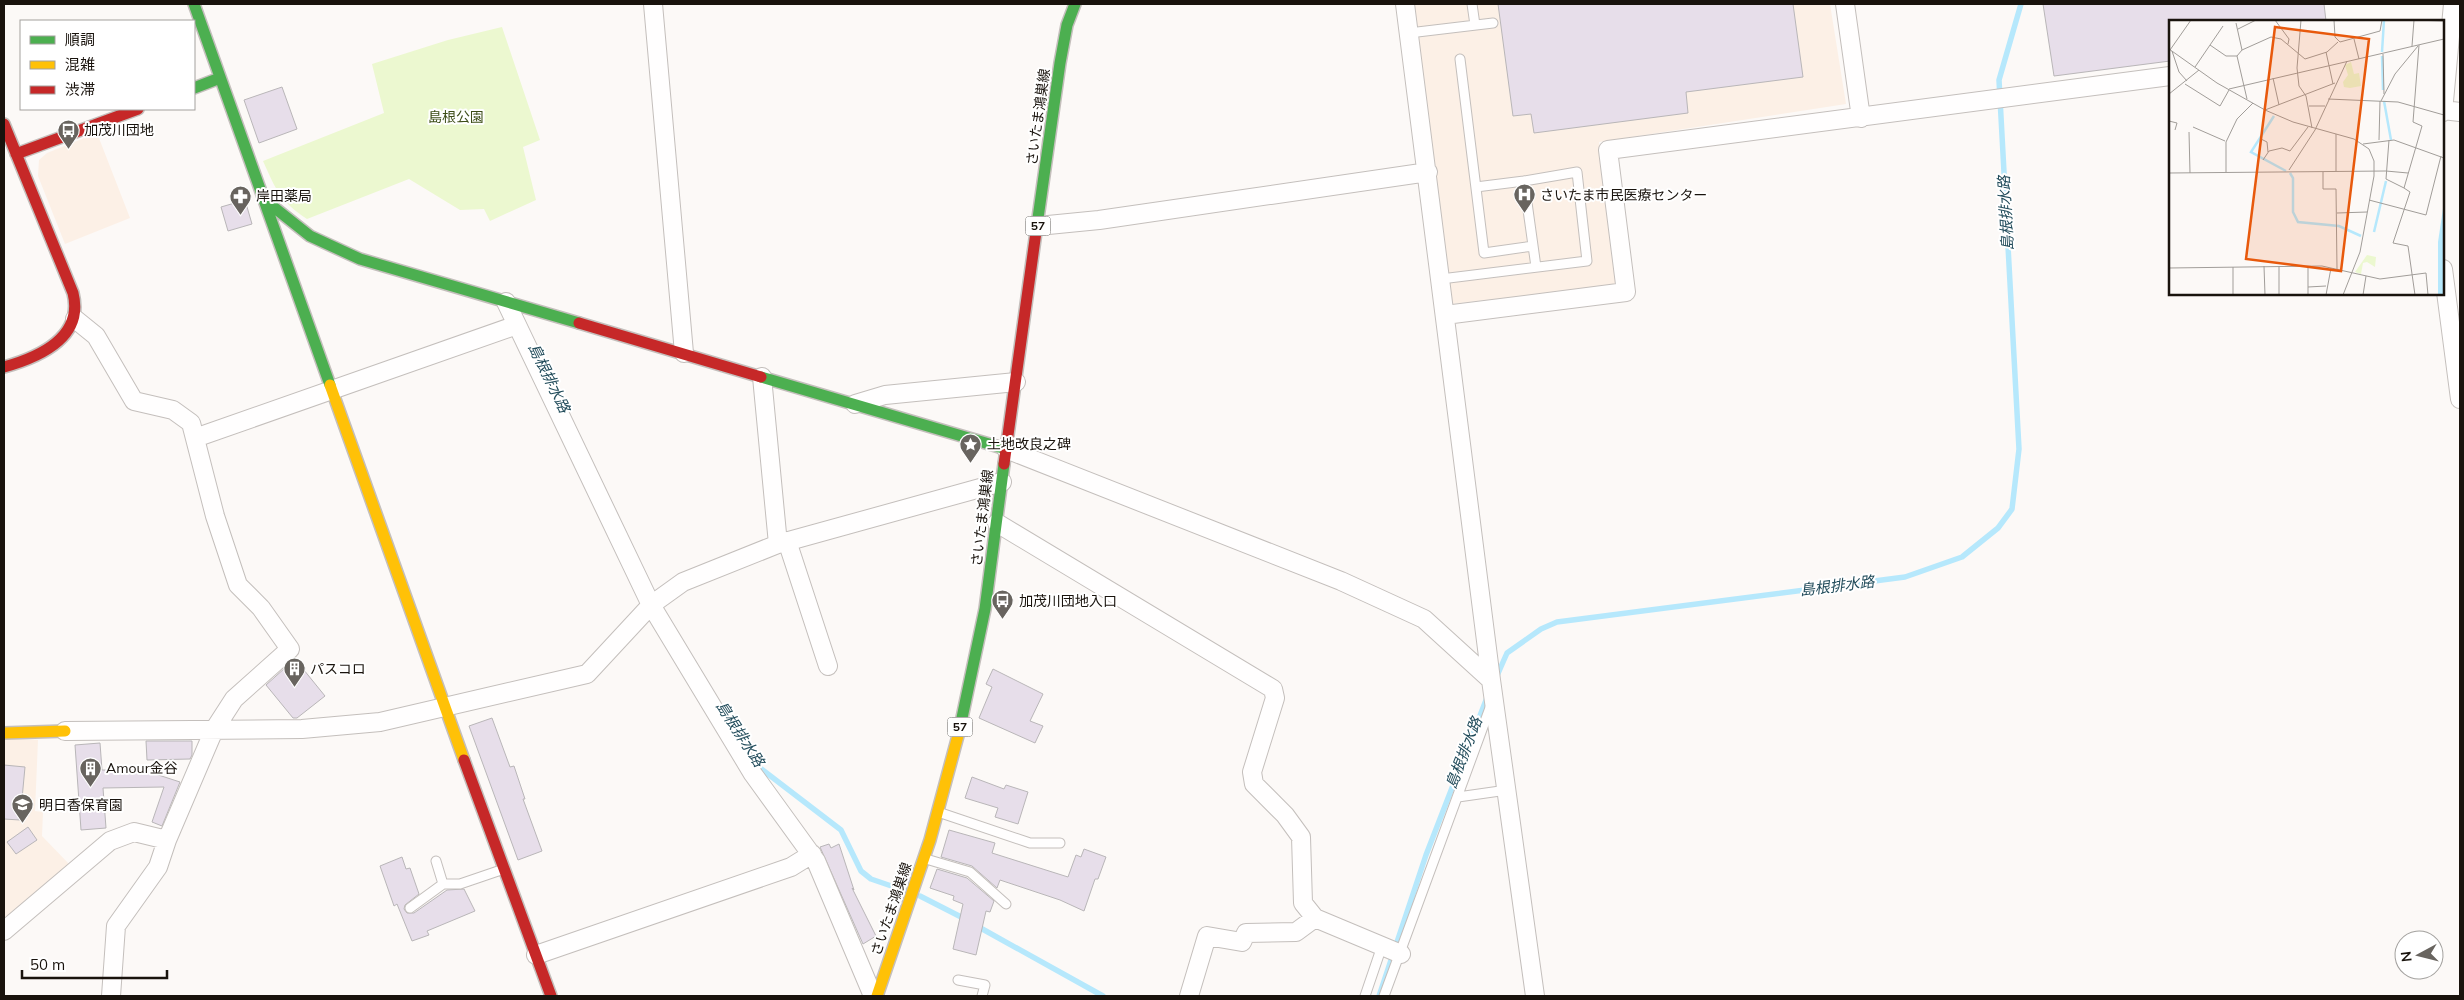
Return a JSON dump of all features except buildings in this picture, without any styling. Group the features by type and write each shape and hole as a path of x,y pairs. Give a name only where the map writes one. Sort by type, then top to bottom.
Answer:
{"street":[{"path":"194,4 444,708 551,996"},
{"path":"653,4 684,353"},
{"name":"さいたま鴻巣線","path":"877,996 924,859 938,812 970,685 985,609 998,523 1006,449 1060,63 1068,25 1075,4"},
{"path":"1405,4 1428,172 1490,680 1507,788 1535,996"},
{"path":"1845,4 1862,118"},
{"path":"2444,87 2446,38 2453,4"},
{"path":"1445,315 1626,292 1608,150 2169,76"},
{"path":"195,88 220,78"},
{"path":"16,154 135,110"},
{"path":"2444,112 2460,112"},
{"path":"4,124 73,293 76,306 75,319 58,340 46,350 27,360 4,367"},
{"path":"1038,226 1099,220 1428,172"},
{"path":"263,198 290,224 316,241 360,259 1006,449 1341,580 1424,619 1490,680"},
{"path":"2444,275 2457,347 2460,399"},
{"path":"506,302 651,604 752,774 812,854 873,996"},
{"path":"75,319 96,336 134,401 174,410 191,423 215,516 238,586 261,608 290,649 234,698 214,730 167,840 158,867 116,926 111,996"},
{"path":"195,438 517,325"},
{"path":"762,377 782,542 828,666"},
{"path":"855,404 885,395 1016,382"},
{"path":"4,733 302,729 380,722 587,674 651,604 683,582 782,542 1002,482"},
{"path":"998,523 1273,689 1276,698 1252,772 1254,784 1285,815 1301,837 1304,902 1315,918 1401,954"},
{"path":"4,931 110,841 134,832 167,840"},
{"path":"536,955 791,867 812,854"},
{"path":"1189,996 1207,936 1242,942 1246,933 1296,932 1315,918"}],"lane":[{"path":"1472,4 1475,25"},
{"path":"1409,33 1494,23"},
{"path":"1460,59 1484,254 1533,246"},
{"path":"1441,279 1587,261 1577,172 1476,187"},
{"path":"1524,181 1536,267"},
{"path":"1384,996 1494,698"},
{"path":"1458,797 1500,791 1507,788"},
{"path":"938,812 1030,843 1060,843"},
{"path":"924,859 970,872 1006,904"},
{"path":"436,861 443,884"},
{"path":"410,908 443,884 460,884 504,869"},
{"path":"1365,996 1382,946"},
{"path":"958,980 985,985 982,996"}],"shaded area":[{"name":"さいたま市民医療センター","path":"1413,4 1830,4 1846,104 1599,142 1617,285 1452,304"},
{"path":"97,133 130,218 65,244 38,176 39,160 47,153"},
{"name":"明日香保育園","path":"4,738 38,740 35,811 43,812 42,836 70,865 4,928"}],"green space":[{"name":"島根公園","path":"502,27 540,140 523,147 536,200 490,221 484,209 460,210 409,179 307,219 298,213 280,194 263,161 384,113 372,64 448,40"}],"waterway":[{"name":"島根排水路","path":"1496,678 1507,653 1541,629 1557,622 1905,577 1962,557 1998,528 2012,509 2019,449 1999,80 2021,4"},
{"name":"島根排水路","path":"1379,996 1426,855 1488,695"},
{"name":"島根排水路","path":"754,760 760,768 841,830 861,871 871,879 906,891"},
{"name":"島根排水路","path":"920,896 967,920"},
{"name":"島根排水路","path":"977,926 1103,996"}],"traffic: fast":[{"path":"194,4 330,385"},
{"path":"1036,232 1060,63 1067,25 1075,4"},
{"path":"195,88 220,78"},
{"path":"266,201 310,236 360,259 579,323"},
{"path":"761,377 1006,449"},
{"path":"959,732 985,609 1004,464"}],"traffic: slow":[{"path":"330,385 464,760"},
{"path":"4,733 65,731"},
{"path":"877,996 930,840 959,732"}],"traffic: jam":[{"path":"16,154 135,110"},
{"path":"4,124 73,293 75,308 72,322 56,343 45,351 4,367"},
{"path":"1004,464 1036,232"},
{"path":"579,323 761,377"},
{"path":"464,760 551,996"}],"place":[{"name":"加茂川団地","path":"68,149"},
{"name":"さいたま市民医療センター","path":"1524,214"},
{"name":"岸田薬局","path":"240,215"},
{"name":"土地改良之碑","path":"971,463"},
{"name":"加茂川団地入口","path":"1003,620"},
{"name":"パスコロ","path":"294,688"},
{"name":"Amour金谷","path":"90,787"},
{"name":"明日香保育園","path":"23,824"}]}
